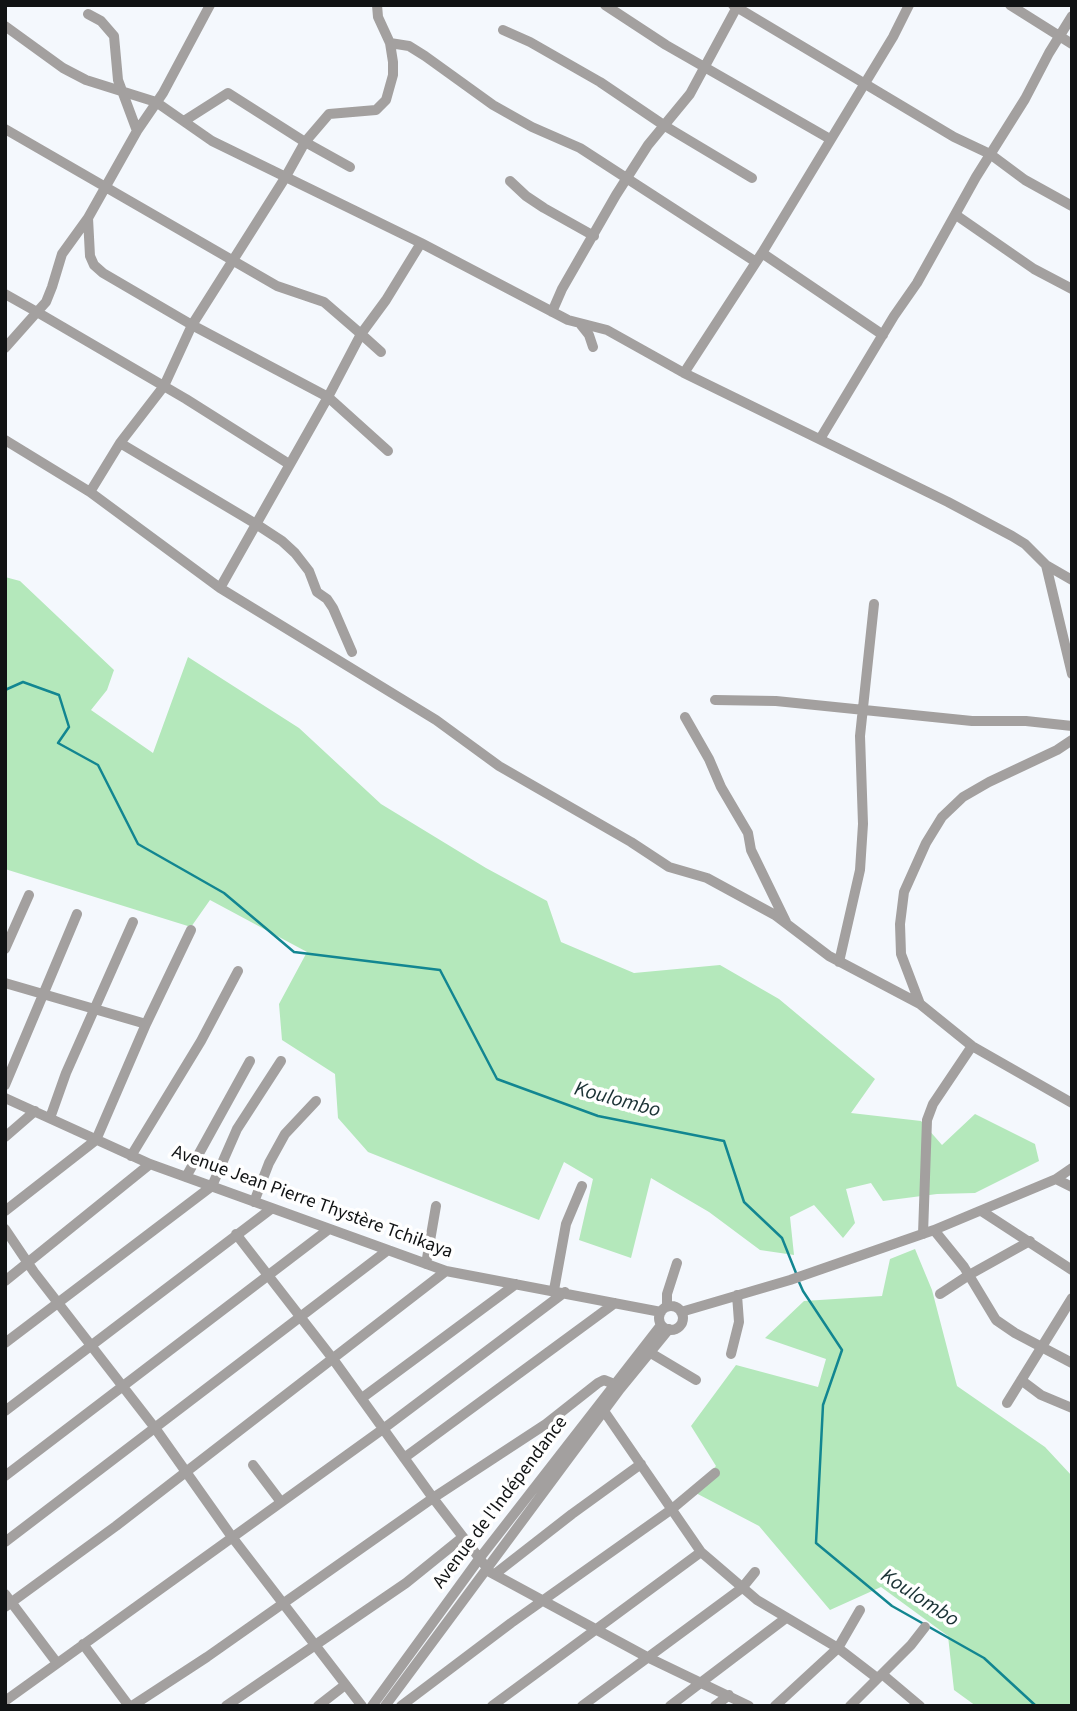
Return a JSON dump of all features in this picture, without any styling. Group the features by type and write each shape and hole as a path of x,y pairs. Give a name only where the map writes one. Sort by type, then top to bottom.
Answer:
{"street":[{"path":"5,348 49,294 62,254 88,218 211,5"},
{"path":"90,492 120,443 164,386 192,325 305,142 328,114 376,110 386,100 393,75 390,43 378,17 377,5"},
{"path":"605,5 666,45 830,139"},
{"path":"684,373 759,257 909,5"},
{"path":"1010,5 1020,14 1072,44"},
{"path":"552,312 562,289 648,145 690,94 736,6 954,137 990,154 1025,180 1072,206"},
{"path":"88,14 101,21 114,36 115,67 137,131"},
{"path":"820,439 917,283 1072,16"},
{"path":"5,26 63,68 86,80 156,102 212,141 285,178 421,243 552,312 582,325 607,330 684,373 948,502 1025,544 1046,565 1072,580"},
{"path":"503,30 530,42 600,82 665,126 752,178"},
{"path":"390,43 409,46 425,55 493,105 532,127 580,148 627,180 759,257 883,335"},
{"path":"184,121 228,93 350,167"},
{"path":"5,129 277,286 324,302 381,352"},
{"path":"510,181 544,208 594,236"},
{"path":"956,215 1034,269 1072,289"},
{"path":"88,218 90,256 94,265 103,273 192,325 328,397 388,451"},
{"path":"220,589 361,334 386,300 421,243"},
{"path":"5,294 164,386 289,464"},
{"path":"582,325 593,348 607,330"},
{"path":"5,440 90,492 220,589 436,720 499,766 669,867 707,878 735,892 787,924 839,962 920,1004 972,1046 1072,1103"},
{"path":"120,443 282,541 309,571 317,592 327,599 333,608 352,652"},
{"path":"1046,565 1072,674"},
{"path":"839,962 860,870 863,824 860,736 874,604"},
{"path":"715,699 776,701 972,721 1026,721 1072,726"},
{"path":"685,717 748,833 751,849 787,924"},
{"path":"920,1004 901,954 900,924 904,892 926,843 942,817 963,797 1072,740"},
{"path":"5,949 29,895"},
{"path":"5,1084 77,915"},
{"path":"50,1118 66,1073 133,922"},
{"path":"5,1211 96,1140 146,1024 191,930"},
{"path":"131,1156 201,1041 238,971"},
{"path":"5,983 146,1024"},
{"path":"923,1234 927,1120 933,1104 972,1046"},
{"path":"186,1177 250,1061"},
{"path":"5,1343 212,1186 237,1129 281,1061"},
{"name":"Avenue Jean Pierre Thystère Tchikaya","path":"5,1098 150,1164 446,1271 615,1303 664,1309"},
{"path":"254,1202 285,1134 316,1101"},
{"path":"5,1137 35,1111"},
{"path":"5,1281 150,1164"},
{"path":"681,1312 790,1280 983,1212 1056,1179 1072,1168"},
{"path":"1056,1179 1072,1187"},
{"path":"5,1701 383,1429 559,1291 566,1224 582,1186"},
{"path":"426,1264 436,1206"},
{"path":"5,1411 271,1209"},
{"path":"983,1212 1072,1270"},
{"path":"5,1229 28,1264 155,1428 232,1537 362,1706"},
{"path":"5,1476 330,1229"},
{"path":"934,1230 969,1275 996,1320 1072,1363"},
{"path":"236,1234 333,1359 433,1498 487,1567 542,1602 749,1706"},
{"path":"940,1294 1030,1241"},
{"path":"5,1542 388,1250"},
{"path":"664,1309 675,1307 681,1312 680,1325 675,1329 665,1327 659,1317 664,1309 677,1264"},
{"path":"57,1663 7,1601 186,1471 446,1271"},
{"path":"362,1398 516,1284"},
{"path":"731,1354 738,1322 737,1295"},
{"path":"1007,1403 1072,1298"},
{"path":"404,1458 615,1303"},
{"name":"Avenue de l'Indépendance","path":"385,1706 665,1327"},
{"name":"Avenue de l'Indépendance","path":"372,1706 487,1567 614,1384 665,1327"},
{"path":"649,1352 696,1380"},
{"path":"83,1644 131,1706 283,1604 433,1498 546,1424 598,1383 604,1380 614,1384"},
{"path":"1021,1380 1041,1395 1072,1408"},
{"path":"604,1411 701,1552 742,1588 786,1618 838,1647 919,1705"},
{"path":"487,1567 572,1514 641,1464"},
{"path":"254,1465 281,1502"},
{"path":"401,1706 672,1509 715,1473"},
{"path":"226,1706 406,1583 463,1537"},
{"path":"492,1706 701,1552"},
{"path":"582,1706 742,1588 755,1572"},
{"path":"775,1706 838,1647 860,1610"},
{"path":"670,1706 786,1618"},
{"path":"850,1706 911,1645 925,1627"},
{"path":"318,1706 345,1685"},
{"path":"715,1706 729,1695"}],"green space":[{"path":"5,577 20,581 114,670 107,690 91,710 153,753 188,657 299,728 381,804 486,868 547,901 561,942 634,973 720,965 779,999 875,1079 851,1113 921,1121 942,1145 975,1114 1035,1144 1039,1161 975,1193 937,1194 883,1201 871,1183 846,1189 855,1223 843,1238 814,1205 790,1217 794,1255 760,1250 709,1212 651,1178 631,1258 579,1240 593,1179 564,1162 539,1220 368,1152 338,1118 335,1074 282,1040 279,1004 307,952 210,900 191,927 5,869"},
{"path":"915,1249 932,1290 957,1386 1045,1447 1072,1476 1072,1706 976,1706 954,1690 948,1636 881,1587 830,1610 759,1526 692,1491 716,1466 691,1426 736,1365 818,1387 826,1359 765,1338 804,1301 882,1296 890,1259"}],"waterway":[{"name":"Koulombo","path":"5,690 23,682 59,695 69,727 58,743 98,765 138,844 224,893 294,952 440,970 497,1079 598,1116 724,1141 744,1202 782,1238 796,1273"},
{"name":"Koulombo","path":"799,1282 842,1350 823,1405 816,1543 892,1606 984,1658 1036,1706"}]}
